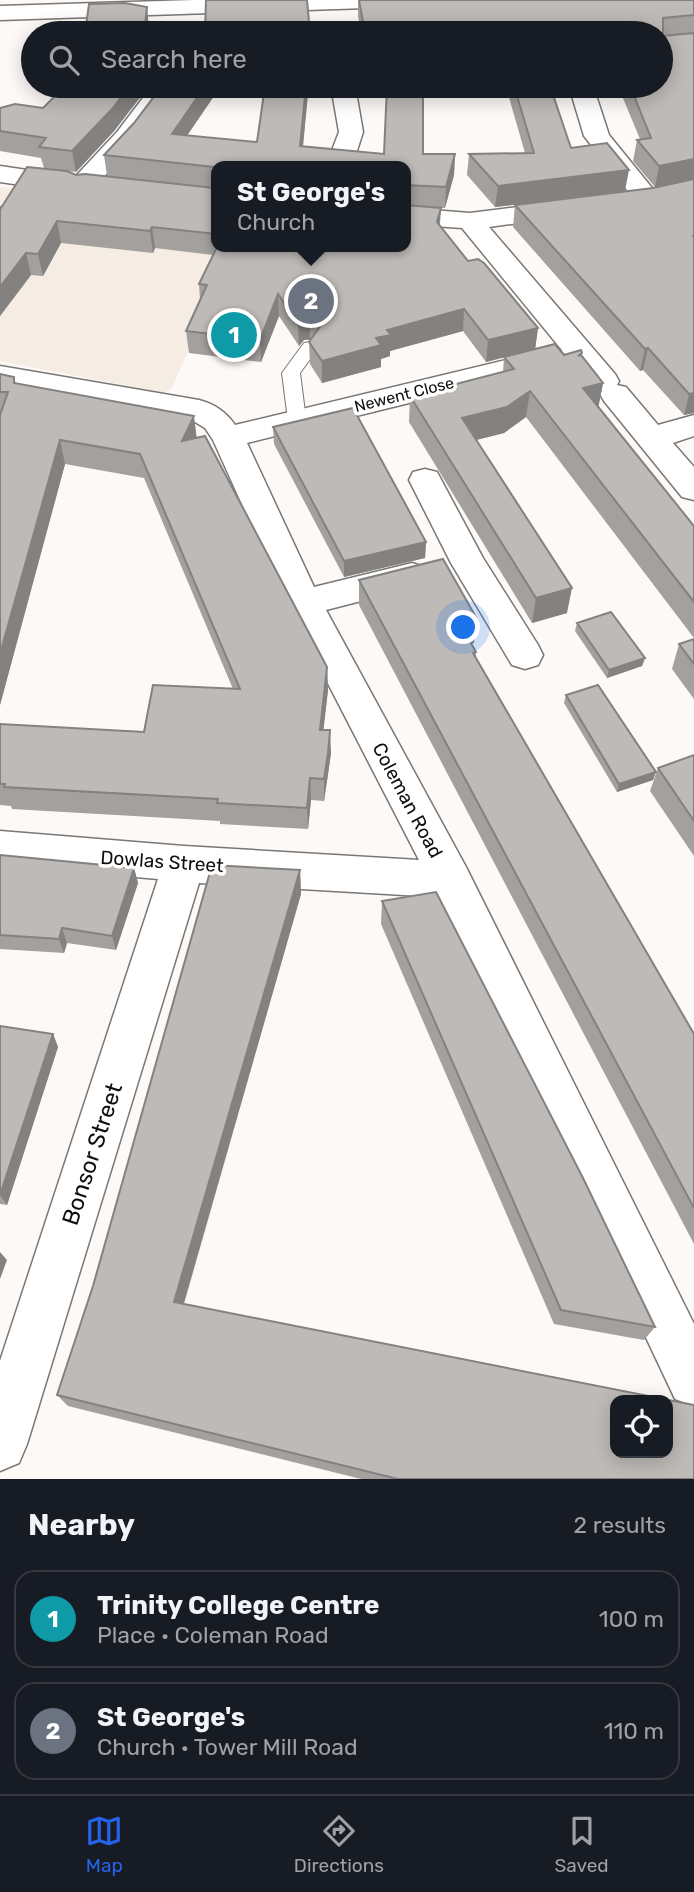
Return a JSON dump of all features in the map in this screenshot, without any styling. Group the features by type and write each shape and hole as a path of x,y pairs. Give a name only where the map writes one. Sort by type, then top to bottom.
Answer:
{"street":[{"path":"0,13 397,0"},
{"path":"184,21 185,8"},
{"path":"81,186 126,137 155,98"},
{"path":"341,161 351,132 345,98"},
{"path":"585,98 597,136 659,197 620,203"},
{"path":"0,174 108,188"},
{"path":"411,216 470,221 593,206"},
{"path":"470,221 694,489"},
{"name":"Newent Close","path":"228,437 579,351"},
{"name":"Coleman Road","path":"1,378 200,410 216,421 228,437 304,602 450,880 694,1380"},
{"path":"653,438 694,425"},
{"path":"425,480 468,563 525,655"},
{"path":"304,602 468,563"},
{"name":"Dowlas Street","path":"0,848 184,864 450,880"},
{"name":"Bonsor Street","path":"0,1444 184,864"}],"lane":[{"path":"297,420 291,373 310,346"}],"shaded area":[{"path":"0,187 211,208 211,252 234,252 171,389 164,393 0,361"}],"building":[{"path":"206,0 307,0 309,21 205,21"},
{"path":"359,0 694,0 694,15 663,18 663,21 363,21"},
{"path":"125,3 147,7 145,21 87,21 89,4"},
{"path":"694,33 694,159 659,166 637,140 651,138 635,98 673,98 673,35"},
{"path":"53,98 121,98 72,151 39,147 46,138 0,131 0,108 15,104 43,108"},
{"path":"153,98 197,98 172,134 257,142 263,98 305,98 300,146 384,154 386,98 423,98 423,154 455,154 446,187 411,185 411,161 211,161 211,167 104,155"},
{"path":"518,98 554,98 571,148 607,143 629,170 498,186 469,154 534,153"},
{"path":"27,167 67,171 76,175 211,188 211,233 152,227 150,231 57,221 38,254 26,253 0,287 1,208"},
{"path":"694,179 694,393 689,394 515,205 653,188"},
{"path":"411,206 441,208 437,222 468,261 478,259 484,263 538,328 488,340 464,309 387,330 391,335 376,338 381,345 322,361 309,342 321,325 309,318 298,324 278,294 260,340 186,331 207,285 199,284 215,252 411,252"},
{"path":"555,344 564,355 581,350 582,353 578,356 581,355 603,383 583,388 694,526 694,602 530,391 507,407 462,418 572,588 536,598 410,396 514,369 504,357"},
{"path":"0,374 14,377 14,383 194,416 182,441 205,436 327,667 320,730 330,730 328,753 324,779 310,778 307,808 217,803 218,799 4,787 5,784 0,784 0,724 144,732 153,685 240,689 140,454 60,440 0,654 0,415 8,392 0,392"},
{"path":"353,408 426,542 344,561 273,427"},
{"path":"443,559 477,619 460,624 476,652 473,653 694,1034 694,1208 359,580"},
{"path":"611,612 645,658 609,670 577,623"},
{"path":"694,639 694,664 679,644"},
{"path":"598,685 656,772 619,784 566,695"},
{"path":"694,755 694,821 658,768"},
{"path":"0,855 134,868 112,936 62,928 59,939 0,935"},
{"path":"212,865 300,870 174,1302 644,1395 610,1395 610,1458 673,1458 673,1401 694,1405 694,1479 398,1479 57,1395 93,1286"},
{"path":"436,892 583,1178 655,1327 561,1310 382,901"},
{"path":"0,1026 53,1034 0,1195"}],"place":[{"name":"St George's","path":"311,301"},
{"name":"Trinity College Centre","path":"234,335"}]}
